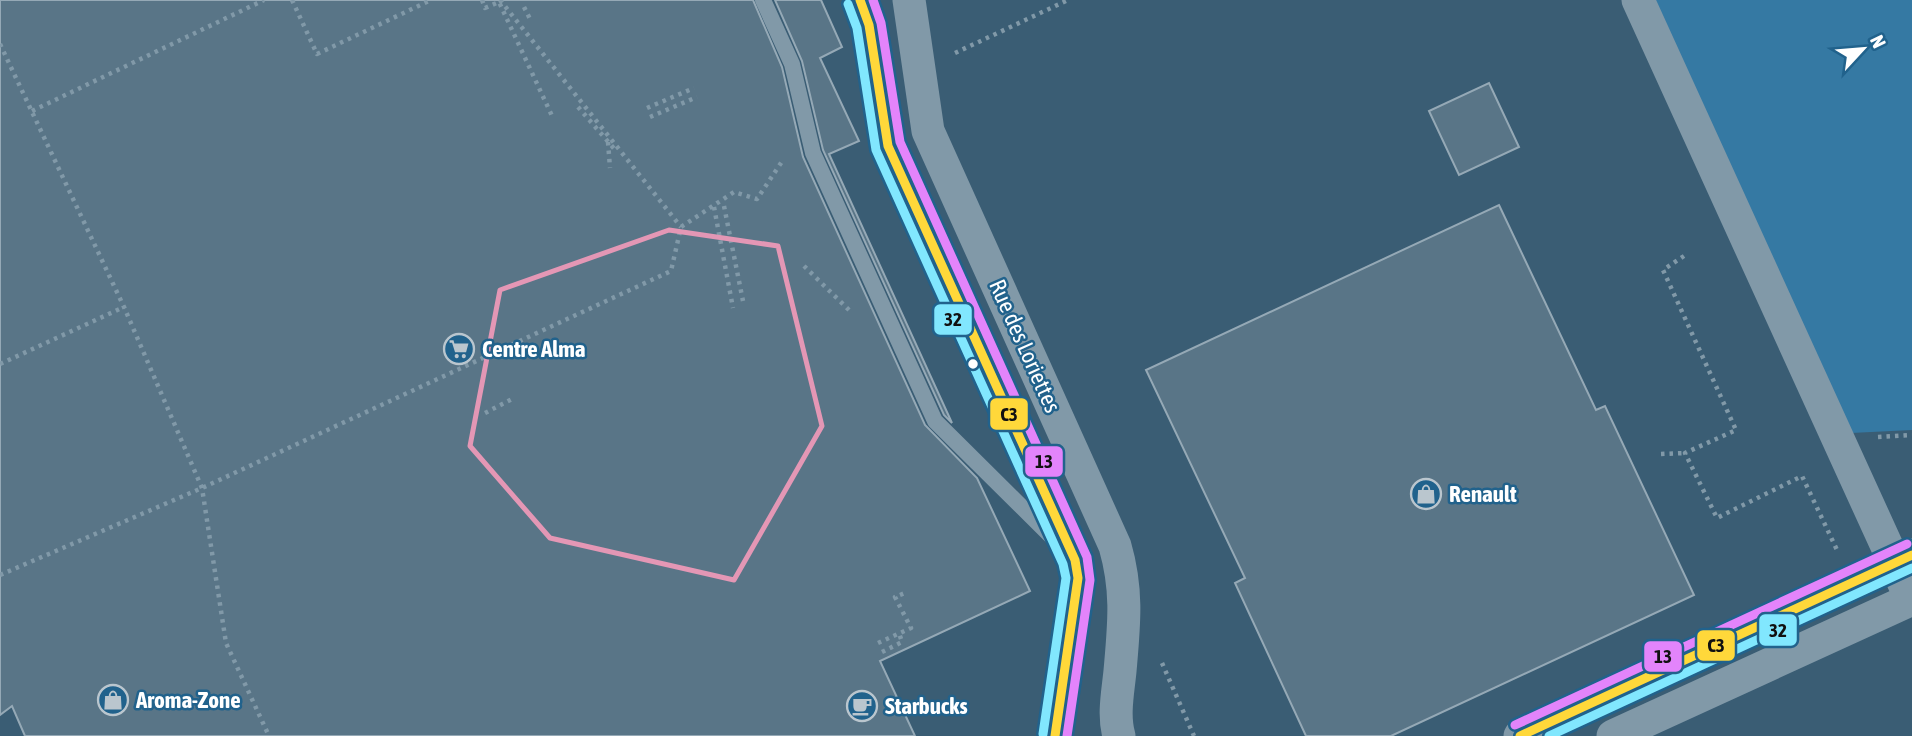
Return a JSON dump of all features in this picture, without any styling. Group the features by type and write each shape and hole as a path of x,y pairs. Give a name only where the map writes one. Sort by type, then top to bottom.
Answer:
{"street":[{"name":"Rue des Loriettes","path":"860,0 869,25 888,146 1075,560 1078,578 1055,736"},
{"name":"Rue des Loriettes","path":"909,0 928,131 1115,546 1124,578 1125,596 1116,714 1119,736"},
{"path":"1613,736 1912,599 1903,559 1638,0"},
{"path":"1520,736 1903,559"}],"lane":[{"path":"763,0 792,64 813,153 935,421 1075,560"}],"path":[{"path":"32,111 264,0"},
{"path":"292,0 317,54 431,0"},
{"path":"482,0 485,8 499,2 553,118"},
{"path":"500,0 681,227"},
{"path":"918,71 938,69 956,53 1068,0"},
{"path":"524,7 531,21"},
{"path":"0,44 124,307 202,488 226,643 269,736"},
{"path":"647,108 694,88"},
{"path":"650,117 697,97"},
{"path":"578,107 622,158"},
{"path":"608,142 610,168"},
{"path":"0,575 202,488 671,271 681,227 734,192 757,199 787,155"},
{"path":"714,206 733,308"},
{"path":"724,206 743,301"},
{"path":"1661,454 1685,453 1736,430 1663,270 1684,256"},
{"path":"804,266 849,310"},
{"path":"0,364 124,307"},
{"path":"485,413 514,398"},
{"path":"1685,453 1717,518 1802,476 1852,582"},
{"path":"902,642 879,653 875,644 911,628 895,597 905,593"},
{"path":"901,632 906,649"}],"highlighted area":[{"path":"669,230 778,246 822,426 734,580 550,538 470,446 500,290"}],"shaded area":[{"path":"1654,0 1912,0 1912,430 1851,433"}],"building":[{"name":"Centre Alma","path":"0,0 753,0 782,67 803,157 925,425 977,478 1030,591 880,661 915,736 25,736 12,706 0,715"},
{"path":"775,0 821,0 842,47 820,58 859,141 829,154 952,423 944,415 823,150 802,61"},
{"path":"1489,83 1519,147 1459,175 1429,111"},
{"name":"Renault","path":"1499,205 1596,410 1605,406 1694,595 1391,736 1306,736 1235,583 1245,578 1146,370"}],"transit line":[{"name":"C3","path":"860,0 869,25 888,146 1075,560 1078,578 1055,736"},
{"name":"13","path":"873,0 881,23 900,142 1087,557 1090,580 1067,736"},
{"name":"32","path":"848,4 857,28 876,150 1063,564 1066,578 1043,734"},
{"name":"13","path":"1515,725 1907,544"},
{"name":"C3","path":"1520,736 1912,555"},
{"name":"32","path":"1549,736 1912,568"}],"place":[{"name":"Centre Alma","path":"459,349"},
{"name":"Renault","path":"1426,494"},
{"name":"Aroma-Zone","path":"113,700"},
{"name":"Starbucks","path":"862,706"}]}
